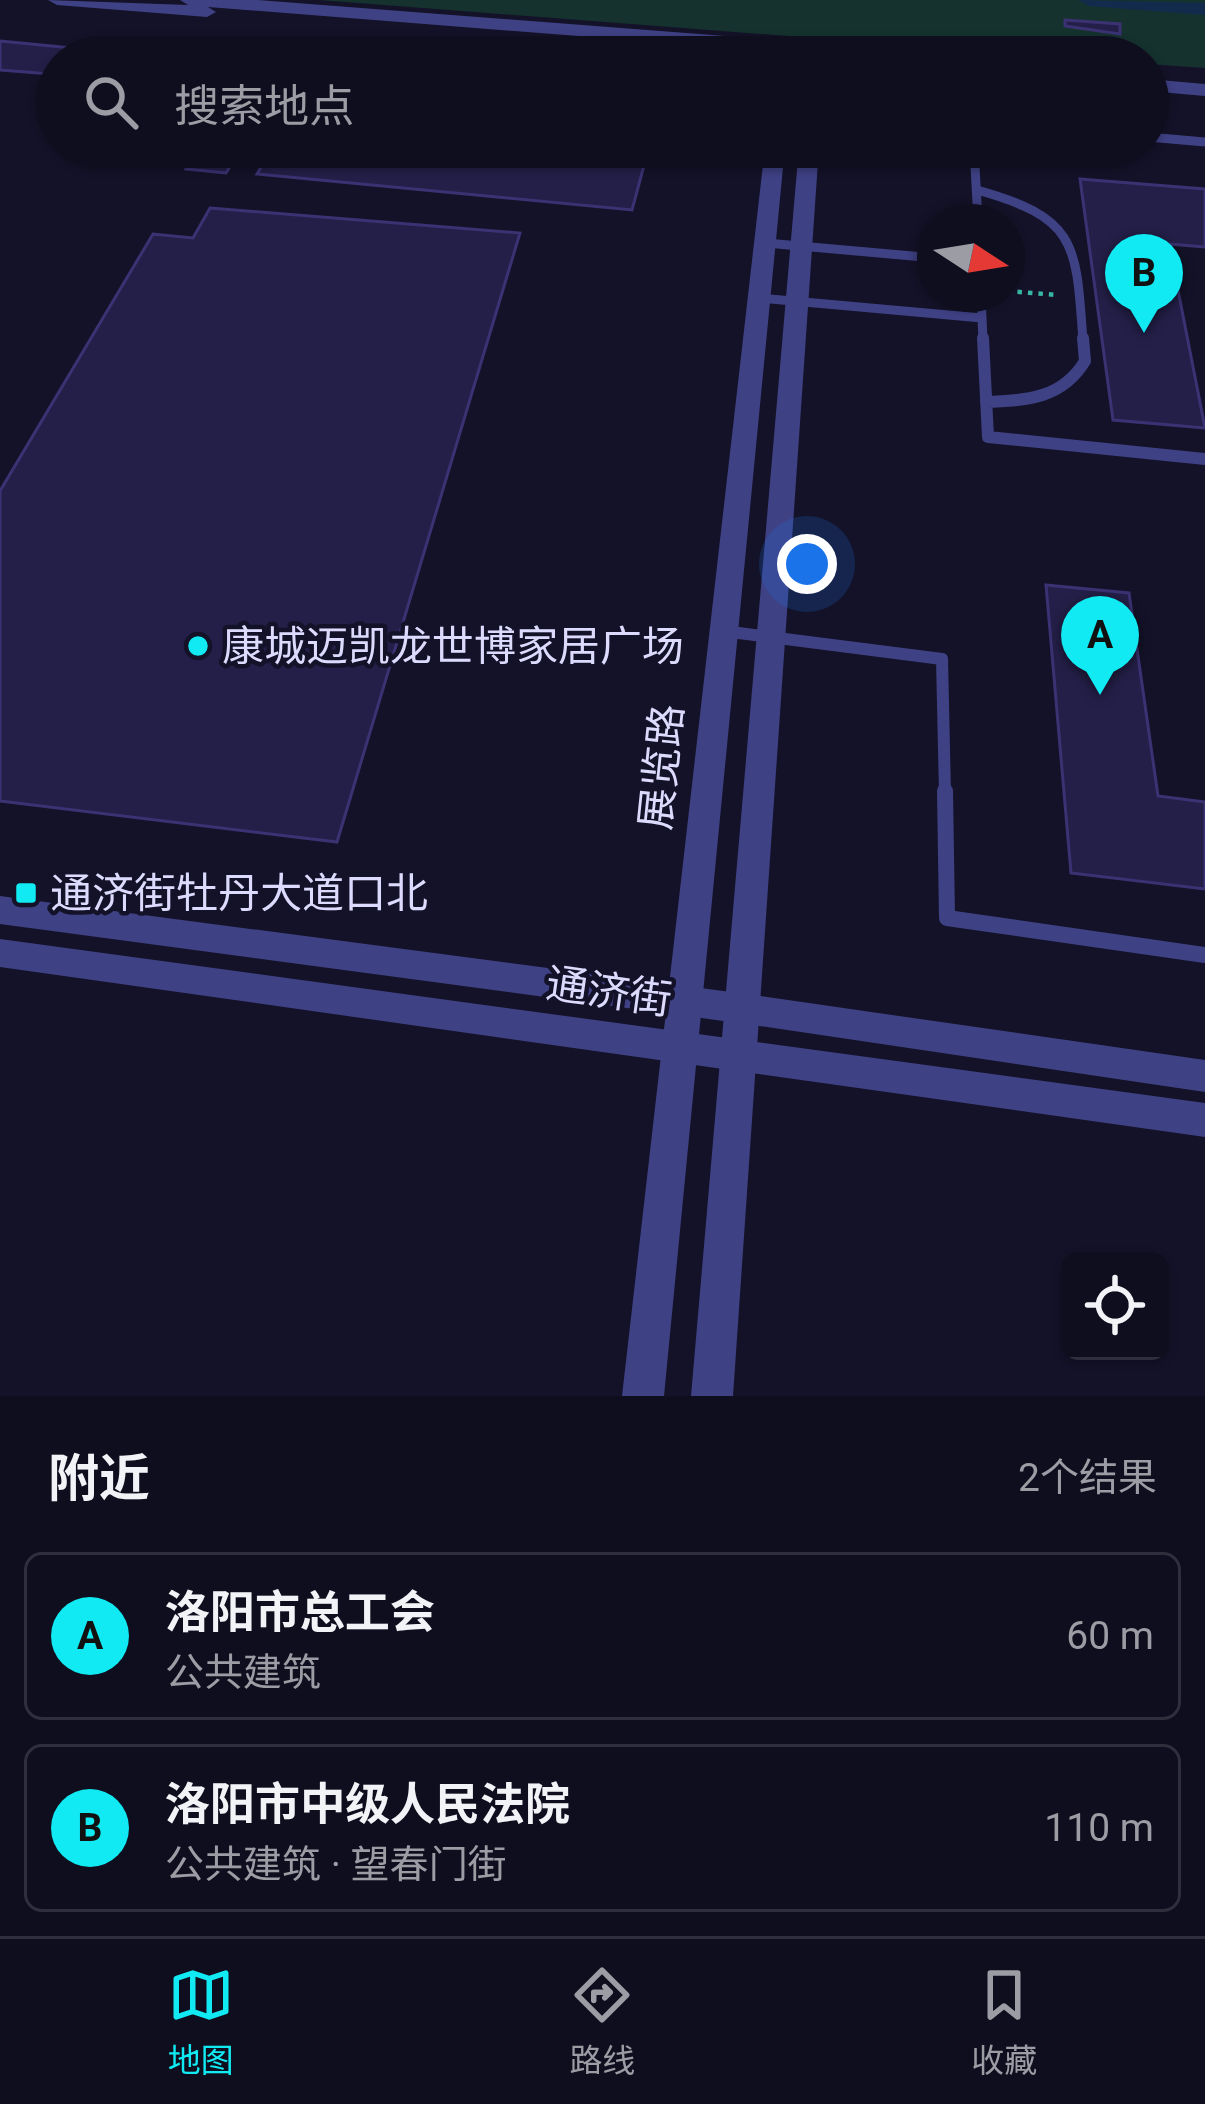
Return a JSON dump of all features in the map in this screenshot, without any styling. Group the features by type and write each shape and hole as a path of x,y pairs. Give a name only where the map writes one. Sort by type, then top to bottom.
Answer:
{"street":[{"path":"58,0 540,36"},
{"path":"189,0 584,36"},
{"path":"1169,75 1205,78"},
{"path":"1169,86 1205,89"},
{"name":"展览路","path":"643,1396 774,168"},
{"path":"712,1396 746,1009 768,636 807,168"},
{"name":"通济街","path":"0,910 746,1009 1205,1076"},
{"name":"通济街","path":"0,953 1205,1120"}],"lane":[{"path":"1169,139 1205,142"},
{"path":"975,168 977,204"},
{"path":"977,190 1039,208 1057,221 1071,243 1085,361 1077,379 1056,393 986,402"},
{"path":"766,243 917,256"},
{"path":"760,298 982,318"},
{"path":"982,312 988,437 1205,459"},
{"path":"723,631 942,659 947,918 1205,955"}],"path":[{"path":"1025,292 1079,297"}],"green space":[{"path":"319,0 1205,0 1205,68 1169,65 1169,36 786,36"}],"building":[{"path":"1065,20 1120,24 1120,34 1065,26"},
{"path":"0,41 36,44 36,73 0,70"},
{"path":"187,168 229,168 226,173"},
{"path":"261,168 643,168 632,210 257,174"},
{"path":"1080,179 1205,189 1205,247 1169,244 1205,428 1113,420"},
{"name":"康城迈凯龙世博家居广场","path":"210,208 520,233 337,842 0,801 0,491 153,234 193,238"},
{"path":"1046,585 1129,593 1158,796 1205,802 1205,889 1071,873"}],"waterway":[{"path":"1089,0 1205,9"}],"place":[{"name":"洛阳市中级人民法院","path":"1144,333"},
{"name":"康城迈凯龙世博家居广场","path":"198,646"},
{"name":"洛阳市总工会","path":"1100,695"},
{"name":"通济街牡丹大道口北","path":"26,893"}]}
